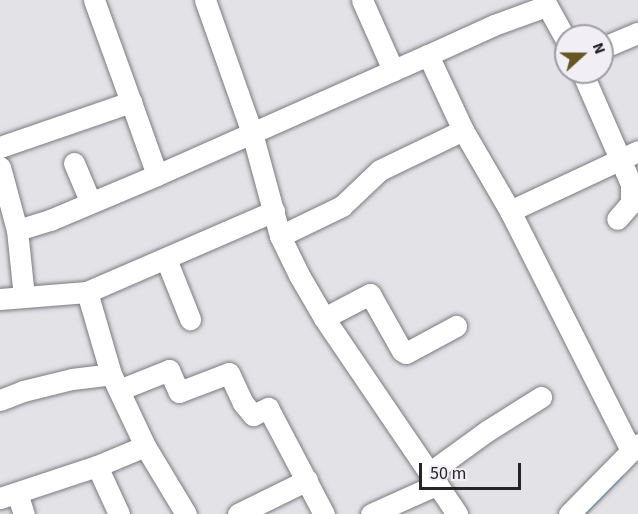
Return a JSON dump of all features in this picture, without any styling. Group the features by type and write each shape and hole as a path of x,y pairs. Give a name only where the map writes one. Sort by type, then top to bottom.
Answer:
{"street":[{"path":"94,0 157,175"},
{"path":"205,0 252,133 280,236 324,318 457,514"},
{"path":"362,0 393,70"},
{"path":"16,230 50,220 90,201 157,175 545,3 557,24"},
{"path":"614,43 638,33"},
{"path":"428,55 463,130 510,211 617,427 632,447 569,514"},
{"path":"589,84 629,155 633,194 631,203 617,219"},
{"path":"0,147 131,102"},
{"path":"280,236 342,206 380,170 463,130"},
{"path":"510,211 629,155"},
{"path":"74,163 90,201"},
{"path":"1,172 16,230 24,297"},
{"path":"0,299 87,292 274,211"},
{"path":"166,259 190,319"},
{"path":"87,292 115,382 145,446 186,514"},
{"path":"324,318 370,294 402,351 406,353 456,326"},
{"path":"0,400 72,379 115,382 169,370 179,392 229,373 243,404 253,415 268,408 324,514"},
{"path":"371,514 434,479 487,431 541,397"},
{"path":"24,514 8,496 97,466 145,446"},
{"path":"97,466 118,514"},
{"path":"238,514 308,480"}],"waterway":[{"path":"584,514 622,475"}]}
